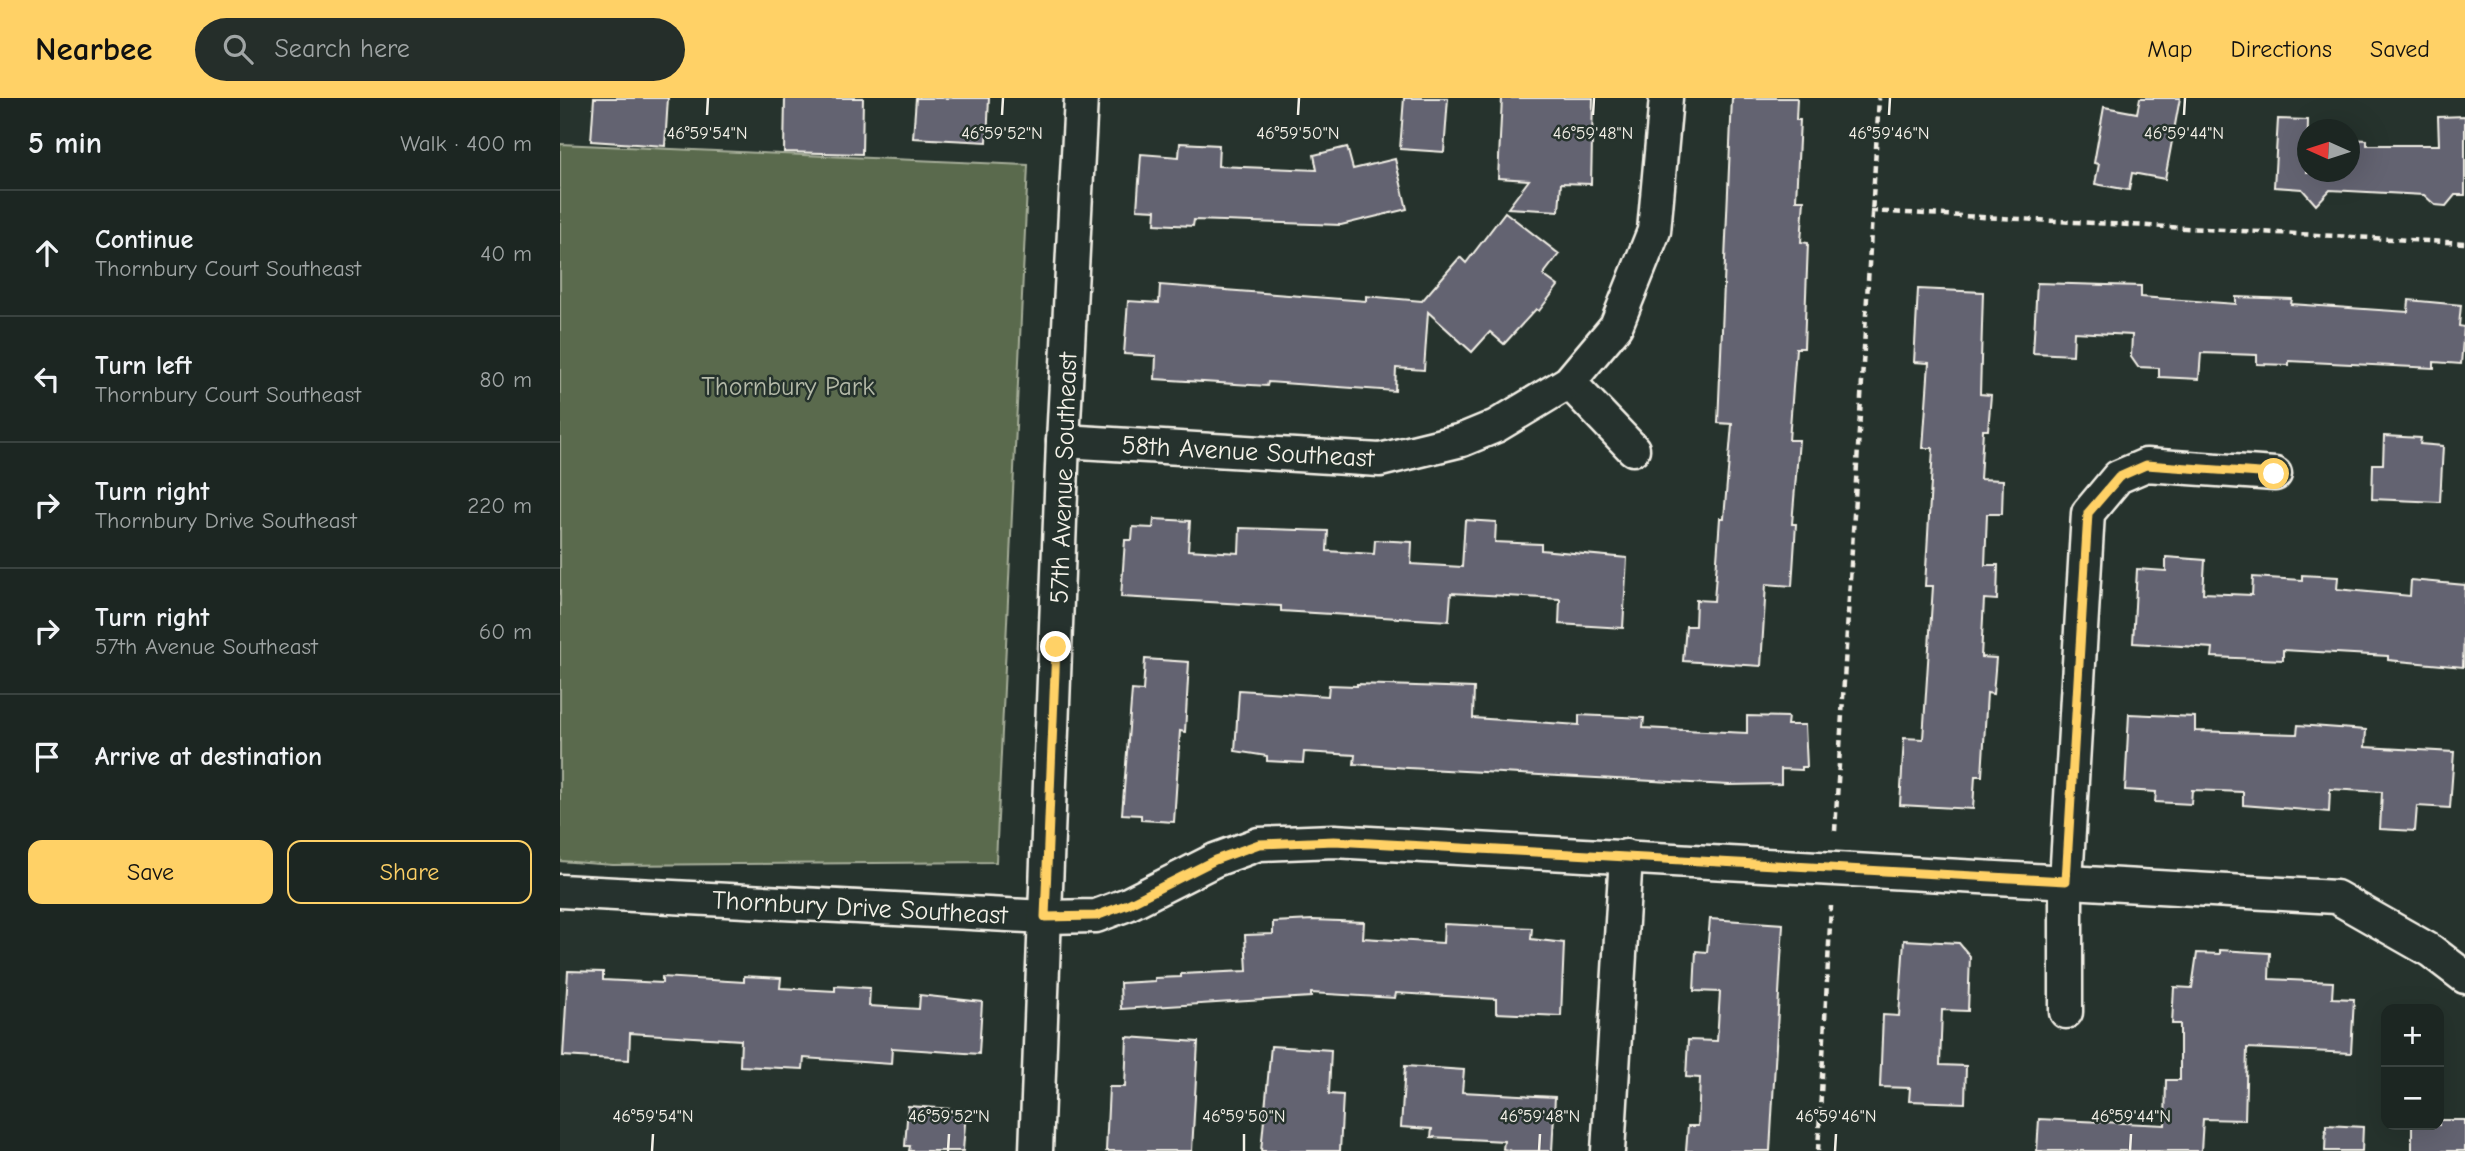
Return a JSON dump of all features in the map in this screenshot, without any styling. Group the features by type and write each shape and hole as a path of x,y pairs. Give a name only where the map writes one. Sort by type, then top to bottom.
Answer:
{"street":[{"name":"57th Avenue Southeast","path":"1036,1151 1063,441 1081,98"},
{"name":"58th Avenue Southeast","path":"1063,441 1380,460 1462,440 1496,426 1569,382 1616,326 1654,231 1666,98"},
{"path":"1569,382 1633,449"},
{"path":"2067,1012 2066,881 2088,513 2119,477 2146,465 2274,474"},
{"name":"Thornbury Drive Southeast","path":"560,891 1045,917 1096,916 1128,904 1215,860 1259,844 1334,841 2336,897 2431,951 2465,977"},
{"path":"1608,1151 1626,856"}],"path":[{"path":"1835,831 1870,211 1879,98"},
{"path":"1870,211 2465,243"},
{"path":"1818,1151 1831,906"}],"green space":[{"name":"Thornbury Park","path":"560,144 1028,165 996,862 613,865 560,861"}],"building":[{"path":"594,98 668,98 665,146 591,141"},
{"path":"785,98 863,98 862,154 784,152"},
{"path":"916,98 989,98 987,142 913,138"},
{"path":"1404,98 1448,98 1444,152 1400,149"},
{"path":"1502,98 1593,98 1591,184 1561,183 1559,211 1508,208 1529,180 1498,178"},
{"path":"1732,98 1797,98 1796,120 1800,120 1796,200 1804,200 1801,242 1808,243 1804,348 1796,348 1789,440 1799,440 1792,524 1796,524 1792,586 1766,584 1761,666 1683,661 1686,626 1695,626 1696,600 1714,601 1720,518 1724,518 1732,424 1718,423"},
{"path":"2140,98 2180,98 2165,179 2132,173 2129,190 2095,184 2099,164 2094,163 2104,107 2137,113"},
{"path":"2465,116 2465,195 2455,195 2446,206 2435,205 2424,195 2330,190 2316,205 2302,189 2274,187 2278,119 2297,120 2297,182 2360,182 2360,140 2367,140 2367,145 2439,145 2438,117"},
{"path":"1180,143 1219,145 1218,166 1317,170 1314,155 1347,147 1353,169 1395,159 1407,209 1341,225 1194,220 1193,226 1155,224 1156,210 1137,209 1141,154 1179,157"},
{"path":"1505,212 1559,254 1543,275 1558,286 1539,311 1536,309 1504,344 1490,332 1472,352 1428,312 1424,370 1396,368 1395,391 1268,382 1267,386 1155,379 1156,356 1124,354 1128,301 1159,303 1160,285 1366,301 1366,296 1422,301 1460,257 1466,263"},
{"path":"2037,283 2141,286 2141,297 2236,304 2236,297 2292,299 2291,304 2408,312 2409,300 2461,305 2459,326 2464,327 2461,364 2434,362 2434,368 2289,361 2289,365 2257,364 2257,355 2201,353 2199,379 2159,377 2159,368 2138,367 2131,357 2132,335 2074,332 2073,355 2033,353"},
{"path":"1918,289 1983,292 1980,394 1991,395 1988,430 1983,430 1980,479 2003,480 2002,514 1987,514 1985,565 1998,565 1997,600 1984,599 1981,657 1996,658 1993,694 1987,693 1982,776 1975,776 1973,809 1900,805 1904,738 1923,739 1933,586 1925,586 1933,448 1923,448 1929,363 1914,362"},
{"path":"2384,436 2421,438 2420,444 2443,446 2440,502 2372,499 2373,464 2383,464"},
{"path":"1154,519 1190,521 1188,550 1239,553 1240,528 1328,531 1327,551 1374,554 1375,540 1412,542 1411,564 1462,567 1465,520 1496,522 1495,542 1541,544 1541,550 1627,558 1623,628 1559,624 1560,599 1451,593 1449,621 1281,611 1281,606 1121,597 1125,540 1132,540 1133,527 1153,528"},
{"path":"2166,557 2205,560 2203,593 2252,595 2253,577 2302,580 2302,575 2338,577 2337,589 2410,596 2411,580 2465,585 2463,667 2388,660 2388,656 2283,650 2283,660 2212,657 2213,648 2133,643 2137,569 2166,571"},
{"path":"1145,659 1189,662 1185,732 1180,731 1174,822 1141,820 1141,815 1122,814 1132,690 1143,691"},
{"path":"1329,685 1474,688 1473,718 1579,725 1579,715 1644,718 1643,728 1747,733 1747,716 1788,717 1787,725 1805,725 1807,767 1802,767 1802,770 1781,769 1781,784 1729,785 1354,764 1355,755 1304,752 1303,763 1267,761 1267,756 1235,751 1239,690 1328,696"},
{"path":"2129,714 2195,717 2195,731 2297,734 2298,725 2366,730 2365,747 2454,752 2450,808 2417,806 2415,831 2380,829 2382,792 2330,789 2329,812 2243,805 2243,792 2192,790 2191,804 2155,802 2156,792 2125,790"},
{"path":"1710,919 1783,924 1770,1151 1686,1151 1688,1126 1698,1126 1700,1078 1686,1077 1688,1040 1717,1041 1720,992 1694,991 1696,951 1707,952"},
{"path":"1273,922 1364,922 1363,938 1443,943 1444,924 1532,928 1531,939 1564,943 1561,1016 1496,1013 1496,999 1396,993 1395,998 1311,993 1311,997 1121,1009 1120,983 1155,981 1155,978 1181,977 1181,974 1247,971 1245,935 1273,934"},
{"path":"1904,940 1959,943 1970,956 1968,1011 1942,1010 1940,1065 1966,1066 1965,1103 1909,1101 1910,1088 1880,1087 1883,1015 1899,1016"},
{"path":"2220,950 2270,953 2269,979 2333,982 2332,998 2354,999 2351,1053 2247,1048 2245,1120 2203,1119 2201,1151 2037,1151 2039,1119 2165,1125 2166,1080 2180,1080 2180,1024 2172,1024 2174,987 2192,988 2197,953 2220,954"},
{"path":"568,971 603,972 603,980 662,983 662,977 744,982 744,976 781,978 780,988 835,991 835,986 870,988 869,1006 919,1009 920,995 982,1002 979,1054 892,1048 891,1064 804,1058 803,1069 740,1066 741,1040 630,1033 629,1060 563,1056"},
{"path":"1127,1037 1198,1042 1192,1151 1106,1151 1109,1087 1125,1087"},
{"path":"1271,1046 1331,1050 1329,1094 1343,1095 1340,1151 1261,1151"},
{"path":"1405,1066 1464,1070 1462,1092 1555,1097 1552,1151 1512,1151 1503,1149 1504,1141 1431,1137 1432,1129 1401,1127"},
{"path":"908,1106 966,1110 963,1151 909,1151 910,1146 905,1146"},
{"path":"2444,1120 2465,1120 2465,1151 2412,1151 2412,1130 2444,1130"},
{"path":"2326,1125 2363,1127 2362,1151 2325,1151"}],"route":[{"path":"1056,647 1045,917 1096,916 1128,904 1215,860 1259,844 1334,841 2066,881 2088,513 2119,477 2146,465 2274,474"}]}
